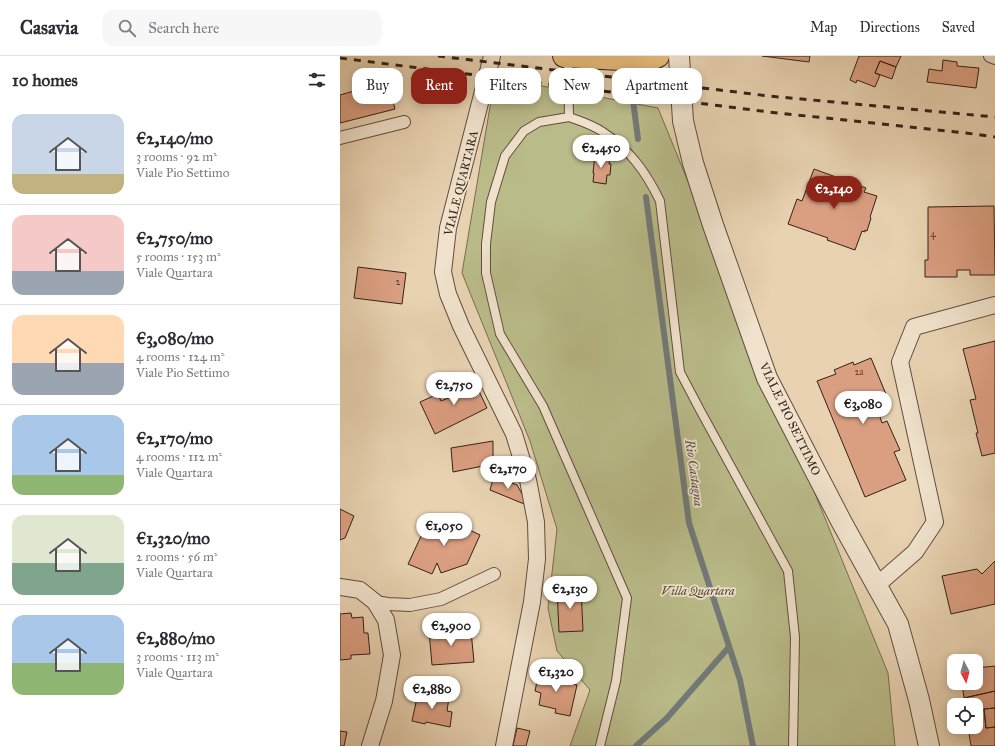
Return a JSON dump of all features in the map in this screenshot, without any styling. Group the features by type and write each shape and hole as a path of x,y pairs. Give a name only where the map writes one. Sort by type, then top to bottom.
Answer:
{"main road":[{"path":"567,56 621,59 654,58 658,56"}],"street":[{"name":"VIALE QUARTARA","path":"492,56 448,228 443,272 448,294 484,375 514,434 528,480 536,522 537,559 532,602 504,746"},
{"name":"VIALE PIO SETTIMO","path":"678,56 683,121 693,163 713,225 767,378 841,521 898,624 920,700 929,746"},
{"path":"990,56 995,58"},
{"path":"340,138 404,122"},
{"path":"877,586 915,552 936,522 900,362 914,327 995,305"},
{"path":"375,602 388,604 410,604 441,599 494,574"},
{"path":"340,587 360,590 375,602 386,620 392,655 384,701 370,746"}],"lane":[{"path":"567,56 568,117"},
{"path":"600,746 616,681 627,598 543,406 500,334 486,273 486,244 491,202 505,156 524,131 539,122 568,117 602,131 628,152 649,179 660,201 680,372 788,571 795,637 793,746"}],"green space":[{"name":"Villa Quartara","path":"541,86 549,87 549,104 604,104 604,98 612,99 612,104 637,104 658,108 888,673 895,746 570,746 590,690 557,651 548,608 557,529 530,441 462,273 490,104 541,104"}],"building":[{"path":"762,56 810,56 809,62"},
{"path":"859,56 901,56 896,67 880,61 875,73 880,75 875,87 857,80 856,83 850,80"},
{"path":"943,60 957,62 957,66 979,68 976,88 927,82 929,69 942,71"},
{"path":"880,61 896,67 892,79 875,73"},
{"path":"352,92 352,104 394,104 395,109 340,123 340,95"},
{"path":"595,154 610,156 610,175 607,175 606,184 593,182"},
{"path":"814,169 866,188 864,192 877,196 867,231 862,231 855,250 827,240 828,238 788,224 797,199 802,201"},
{"path":"994,206 995,275 970,275 970,270 957,270 957,277 925,277 925,260 928,260 928,207"},
{"path":"358,267 406,273 402,304 354,298"},
{"path":"995,341 995,453 982,456 970,400 976,399 963,349"},
{"path":"871,358 888,399 879,402 883,412 879,414 882,423 887,421 900,450 894,452 906,480 865,497 817,381 836,374 834,370 853,362 854,365"},
{"path":"469,377 475,388 477,387 487,408 435,434 420,402 438,394 441,401 453,396 449,386"},
{"path":"493,441 493,464 453,472 451,448"},
{"path":"494,476 517,485 529,506 490,490"},
{"path":"340,509 354,516 345,538 340,540"},
{"path":"442,521 451,521 480,535 467,564 441,573 437,563 432,574 408,564 424,530 432,524"},
{"path":"995,561 995,604 951,614 942,576 977,569 982,574"},
{"path":"581,588 583,631 559,632 557,589"},
{"path":"351,613 352,618 363,617 364,633 368,633 370,654 351,655 351,659 340,660 340,614"},
{"path":"429,631 452,631 452,633 471,631 474,662 432,665"},
{"path":"995,666 995,691 964,698 963,690 983,690 983,667"},
{"path":"539,672 563,677 562,681 577,685 570,716 555,713 556,709 539,705 541,693 535,691"},
{"path":"422,691 449,697 447,711 452,712 450,727 412,721 418,693 422,694"},
{"path":"995,691 995,708 984,709 986,728 995,727 995,746 971,746 969,734 983,734 983,698 964,698"},
{"path":"995,708 995,727 986,728 984,709"},
{"path":"517,728 530,731 526,746 513,746"},
{"path":"340,731 347,732 344,746 340,746"}],"waterway":[{"name":"Rio Castagna","path":"633,104 638,139"},
{"name":"Rio Castagna","path":"646,197 689,523 740,680 753,746"},
{"path":"636,746 667,718 729,647"}],"railway":[{"path":"438,56 769,96 995,117"},
{"path":"340,58 769,112 995,137"}]}
